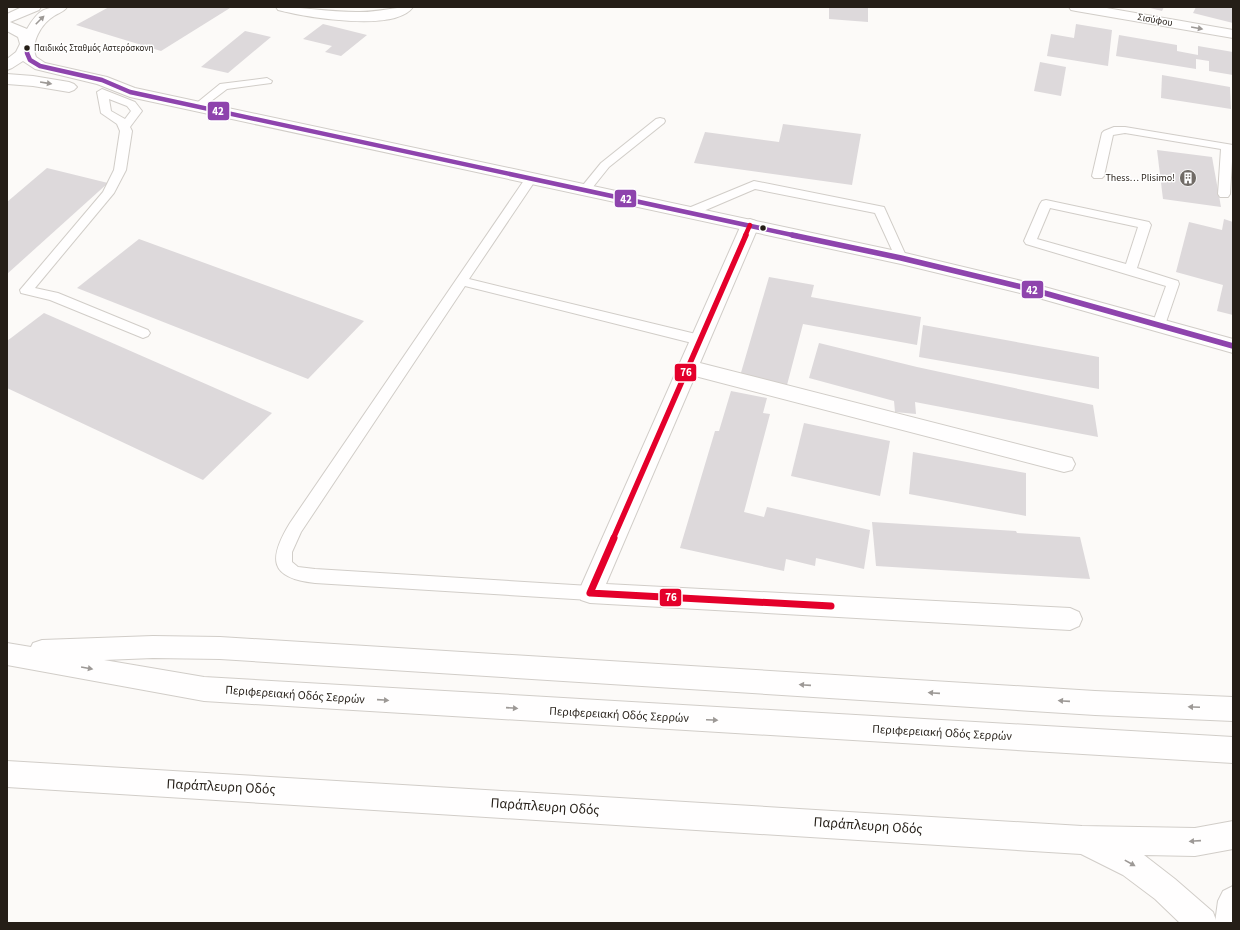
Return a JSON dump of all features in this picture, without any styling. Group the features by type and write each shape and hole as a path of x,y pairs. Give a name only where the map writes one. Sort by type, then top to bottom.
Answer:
{"street":[{"path":"7,19 34,7"},
{"path":"60,7 40,19 33,28 27,53 30,60 40,66 102,80 130,92 901,258 1030,289 1233,346"},
{"path":"282,7 304,12 374,16 394,14 406,7"},
{"name":"Σισύφου","path":"1076,7 1178,18 1233,34"},
{"path":"7,26 21,31 26,35 28,44 21,56 7,65"},
{"path":"7,79 40,82 102,92 130,92"},
{"path":"750,225 590,593 1070,619"},
{"path":"688,367 1064,464"},
{"name":"Περιφερειακή Οδός Σερρών","path":"7,653 153,647 220,648 1095,703 1233,709"},
{"name":"Περιφερειακή Οδός Σερρών","path":"7,653 204,689 1233,750"},
{"name":"Παράπλευρη Οδός","path":"7,774 1082,840 1196,842 1233,835"},
{"path":"1082,840 1133,864 1165,889 1202,923"},
{"path":"1230,923 1233,901"}],"lane":[{"path":"198,106 224,86 267,81"},
{"path":"102,92 106,112 122,122 126,131 120,170 108,193 26,290 53,296 142,333"},
{"path":"102,92 131,104 137,110 124,127"},
{"path":"585,190 605,165 660,120"},
{"path":"1098,176 1108,133 1114,130 1125,130 1230,147 1224,194"},
{"path":"531,178 293,531 285,549 284,562 287,568 293,571 314,576 590,593"},
{"path":"690,212 754,185 880,210 901,258"},
{"path":"1130,270 1145,225 1046,204 1030,241 1173,284 1159,325"},
{"path":"461,282 700,340"}],"building":[{"path":"109,7 230,8 161,51 76,25"},
{"path":"829,7 868,7 868,22 829,19"},
{"path":"1146,7 1164,7 1162,11"},
{"path":"1196,7 1233,8 1233,23 1193,13"},
{"path":"323,24 367,35 341,56 325,52 332,46 303,39"},
{"path":"1076,24 1112,30 1108,66 1047,56 1051,34 1074,38"},
{"path":"245,31 271,37 228,73 201,67"},
{"path":"1119,35 1177,45 1177,51 1198,55 1198,46 1233,52 1233,75 1209,71 1209,61 1196,59 1196,69 1116,56"},
{"path":"1040,62 1066,67 1061,96 1034,91"},
{"path":"1162,75 1230,87 1231,109 1161,98"},
{"path":"783,124 861,134 852,185 694,163 705,132 779,142"},
{"name":"Thess… Plisimo!","path":"1157,150 1212,157 1221,207 1163,199"},
{"path":"47,168 108,183 7,274 7,202"},
{"path":"1224,219 1233,222 1233,315 1217,311 1223,285 1176,272 1189,222 1222,230"},
{"path":"139,239 364,321 308,379 77,288"},
{"path":"769,277 814,285 811,297 921,317 917,345 803,324 787,385 740,376"},
{"path":"44,313 272,413 203,480 7,388 7,341"},
{"path":"923,325 1099,357 1099,389 919,357"},
{"path":"819,343 917,367 1093,405 1098,437 915,402 916,414 895,412 894,401 809,378"},
{"path":"731,391 767,398 763,413 770,414 744,512 764,517 767,507 870,530 864,569 816,558 815,566 786,559 784,571 680,548 715,431 719,431"},
{"path":"804,423 890,441 880,496 791,476"},
{"path":"913,452 1026,473 1026,516 909,494"},
{"path":"872,522 1016,531 1017,533 1080,537 1090,579 876,566"}],"transit line":[{"name":"42","path":"27,48 27,53 30,60 40,66 102,80 130,92 901,258 1030,289 1233,346"},
{"name":"76","path":"750,225 590,593 831,606"}],"place":[{"name":"Παιδικός Σταθμός Αστερόσκονη","path":"27,48"},
{"name":"Thess… Plisimo!","path":"1188,178"}]}
